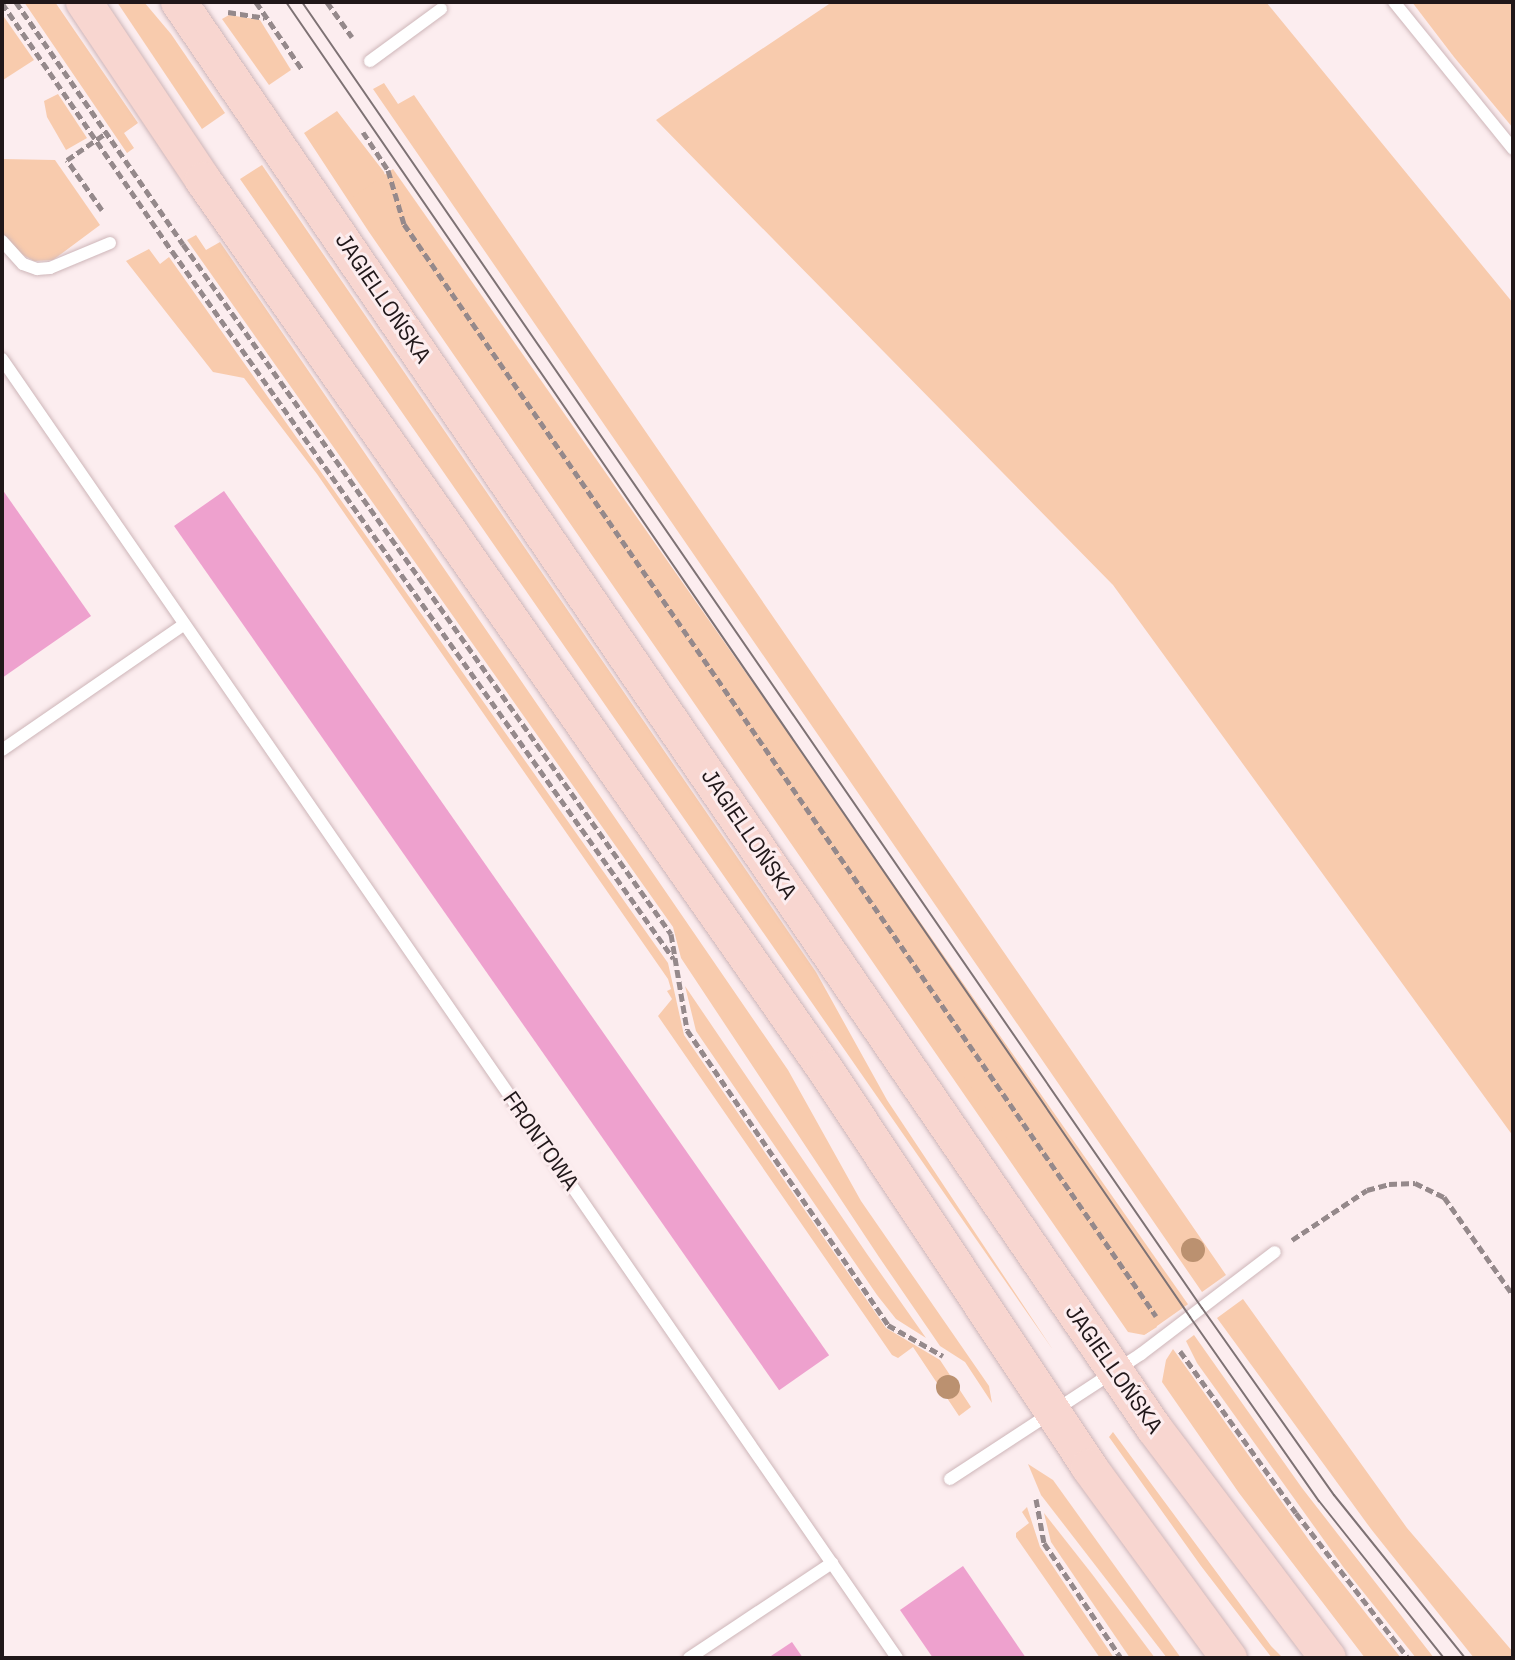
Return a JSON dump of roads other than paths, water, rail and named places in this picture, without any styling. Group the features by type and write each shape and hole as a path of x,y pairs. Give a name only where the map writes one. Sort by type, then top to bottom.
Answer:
{"main road":[{"path":"84,2 221,207 825,1069 1052,1413 1188,1606 1229,1658"},
{"name":"JAGIELLOŃSKA","path":"179,2 1115,1371 1328,1658"}],"lane":[{"path":"1394,2 1513,149"},
{"path":"370,61 441,9"},
{"path":"2,241 23,264 37,269 50,268 110,243"},
{"name":"FRONTOWA","path":"2,359 897,1658"},
{"path":"2,750 183,625"},
{"path":"950,1479 1168,1334 1275,1252"},
{"path":"689,1658 832,1563"}],"tram line":[{"path":"286,2 1190,1317 1319,1501 1444,1658"},
{"path":"302,2 1202,1308 1334,1495 1465,1658"}]}
